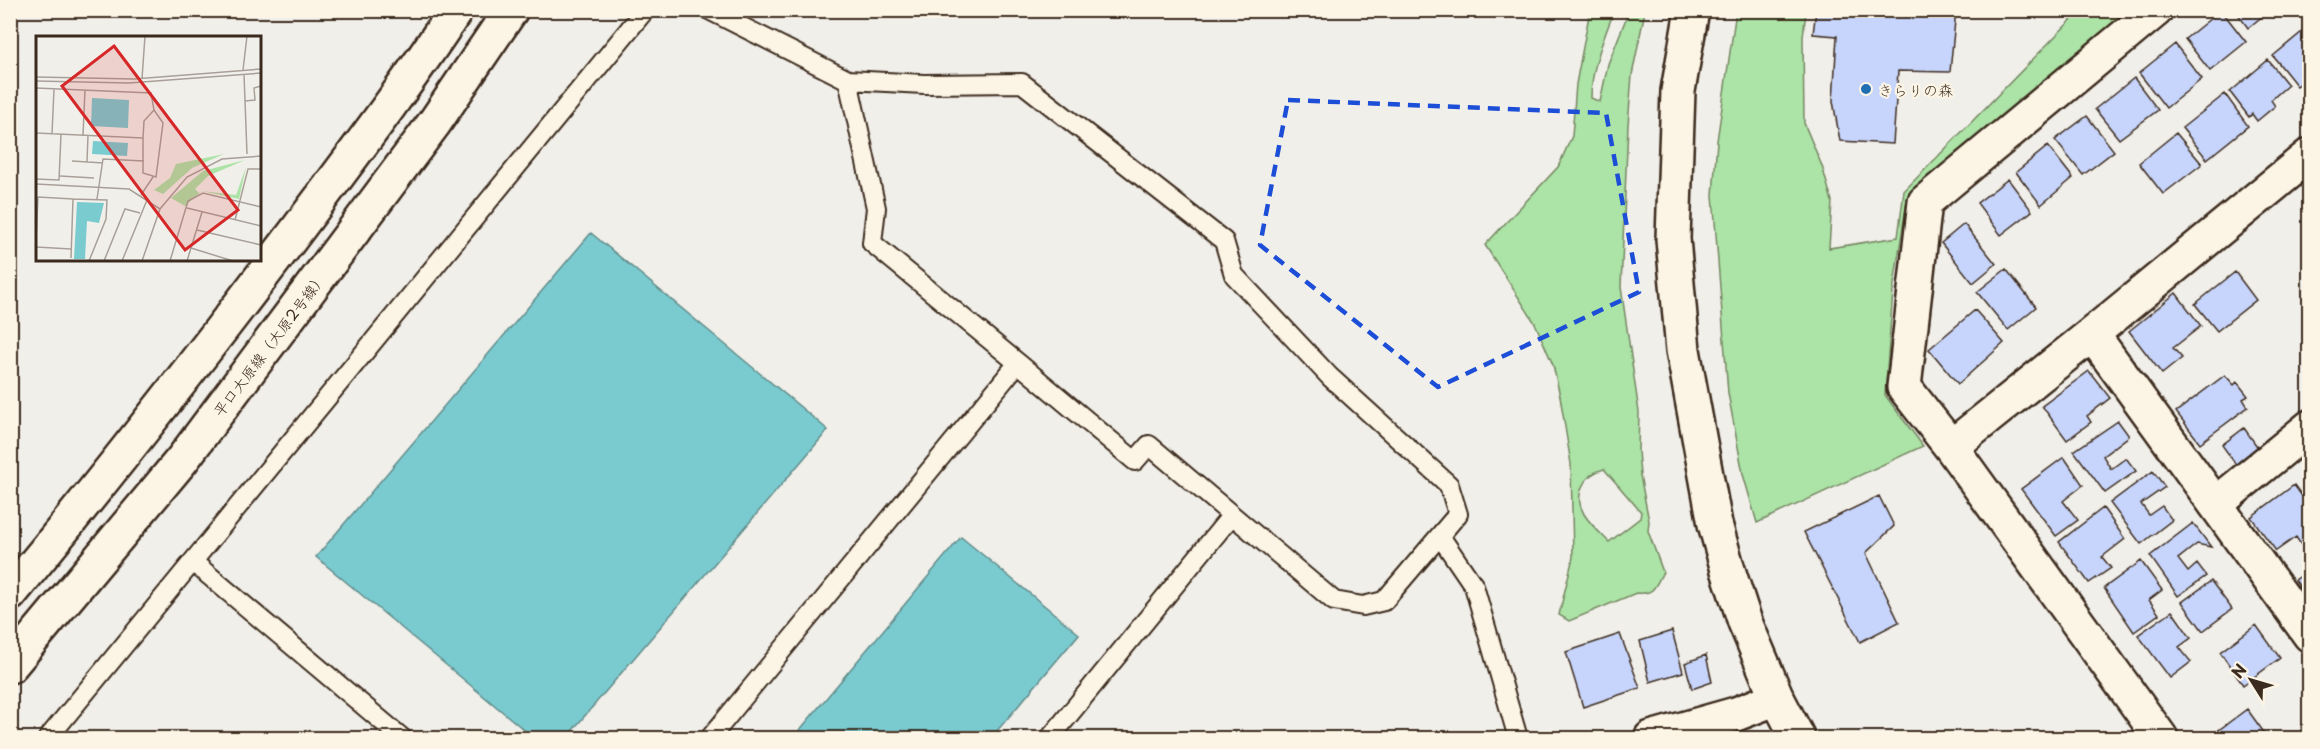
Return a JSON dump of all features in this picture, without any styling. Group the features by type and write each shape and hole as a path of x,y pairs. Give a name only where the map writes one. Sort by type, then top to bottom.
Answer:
{"street":[{"path":"10,594 148,425 375,125 456,10"},
{"name":"平口大原線（大原2号線）","path":"10,666 182,460 435,122 511,10"},
{"path":"1692,10 1678,91 1673,239 1683,350 1715,524 1745,622 1777,698 1798,738"},
{"path":"2156,10 1925,202 1904,387 1951,447 2161,738"},
{"path":"1951,447 2310,155"},
{"path":"2092,334 2310,635"},
{"path":"2216,504 2310,428"},
{"path":"1651,738 1736,714 1777,698"}],"lane":[{"path":"48,738 645,10"},
{"path":"710,10 848,80 924,84 1022,82 1224,241 1234,275 1330,377 1449,485 1458,514 1384,601 1363,606 1334,601 1149,445 1135,461 872,243 876,208 848,80"},
{"path":"710,738 1018,363"},
{"path":"1050,738 1232,515"},
{"path":"1440,536 1474,586 1518,738"},
{"path":"193,561 402,738"}],"highlighted area":[{"path":"1288,100 1606,113 1639,292 1438,387 1260,245"}],"green space":[{"path":"1590,10 1614,11 1593,76 1591,98 1600,102 1608,64 1629,11 1645,11 1632,75 1621,287 1639,412 1638,451 1649,521 1648,531 1663,572 1651,591 1636,593 1569,621 1559,615 1573,557 1571,464 1560,396 1553,365 1535,323 1485,245 1558,167 1572,136 1576,84","holes":["1604,469 1641,512 1640,518 1609,542 1584,514 1580,500 1582,486 1591,475"]},
{"path":"1736,11 1806,11 1803,37 1804,123 1822,166 1832,201 1829,248 1898,237 1904,191 2080,11 2130,11 1908,194 1893,291 1885,395 1923,446 1757,523 1743,474 1728,393 1713,195 1717,141"}],"water":[{"path":"591,233 828,430 566,738 534,738 316,557"},
{"path":"961,537 1079,634 991,738 793,738"}],"building":[{"name":"きらりの森","path":"1816,10 1956,10 1950,72 1898,71 1893,144 1840,141 1833,101 1837,36 1813,34"},
{"path":"2221,10 2246,42 2210,71 2185,39"},
{"path":"2235,10 2270,10 2248,28"},
{"path":"2308,27 2310,76 2297,86 2273,56"},
{"path":"2175,44 2202,79 2166,108 2139,73"},
{"path":"2268,60 2288,85 2271,100 2275,106 2257,121 2252,114 2249,117 2230,92"},
{"path":"2134,78 2158,110 2119,139 2095,109"},
{"path":"2225,94 2248,126 2207,159 2182,128"},
{"path":"2087,116 2114,151 2083,175 2055,140"},
{"path":"2176,133 2202,164 2163,194 2139,163"},
{"path":"2048,146 2073,178 2041,205 2016,172"},
{"path":"2008,179 2032,211 2001,235 1977,203"},
{"path":"1964,224 1996,264 1973,283 1941,243"},
{"path":"2006,269 2036,307 2008,330 1977,292"},
{"path":"2235,272 2256,300 2217,331 2195,304"},
{"path":"2176,293 2201,326 2173,348 2182,358 2162,374 2129,331"},
{"path":"1975,310 2004,343 1958,384 1929,349"},
{"path":"2089,371 2110,398 2087,416 2091,422 2067,440 2042,406"},
{"path":"2225,375 2234,385 2237,382 2248,396 2243,399 2248,407 2200,443 2176,412"},
{"path":"2118,421 2129,436 2103,456 2111,469 2126,458 2136,471 2105,493 2074,451"},
{"path":"2244,428 2259,449 2237,466 2222,445"},
{"path":"2064,457 2083,485 2063,501 2078,520 2056,536 2021,489"},
{"path":"2153,471 2165,487 2141,504 2149,515 2162,506 2172,520 2141,544 2110,503"},
{"path":"2294,485 2310,507 2310,543 2303,548 2296,537 2276,551 2251,517"},
{"path":"1879,496 1894,526 1866,553 1899,622 1860,642 1804,532"},
{"path":"2103,508 2125,539 2102,557 2111,568 2089,583 2059,542"},
{"path":"2193,523 2211,547 2197,544 2178,559 2188,572 2197,564 2206,576 2178,596 2150,556"},
{"path":"2141,561 2162,590 2149,600 2159,614 2134,632 2104,588"},
{"path":"2310,570 2310,602 2295,580"},
{"path":"2211,581 2232,609 2203,631 2182,602"},
{"path":"2172,611 2191,638 2179,647 2191,662 2170,678 2138,635"},
{"path":"2256,625 2280,658 2243,685 2220,652"},
{"path":"1672,631 1683,672 1650,682 1640,641"},
{"path":"1620,634 1640,688 1583,707 1566,652"},
{"path":"1706,655 1712,682 1692,689 1685,663"},
{"path":"2247,709 2268,738 2208,738"}],"place":[{"name":"きらりの森","path":"1866,89"}]}
